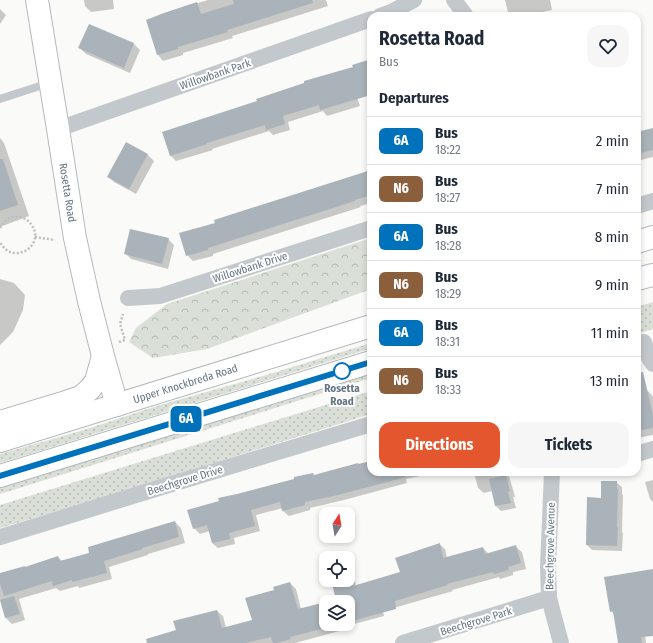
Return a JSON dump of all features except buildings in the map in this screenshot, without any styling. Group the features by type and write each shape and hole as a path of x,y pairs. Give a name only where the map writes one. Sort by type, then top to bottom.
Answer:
{"main road":[{"name":"Rosetta Road","path":"37,0 75,238 89,301 117,405"},
{"path":"641,241 653,237"},
{"path":"641,278 653,274"},
{"name":"Upper Knockbreda Road","path":"0,441 367,327"},
{"path":"0,422 80,397 90,389 96,381 103,356"},
{"path":"0,476 367,363"}],"street":[{"path":"391,12 414,0"},
{"path":"454,0 463,12"},
{"name":"Willowbank Park","path":"58,129 367,20"},
{"path":"641,205 653,201"},
{"name":"Willowbank Drive","path":"128,298 160,296 367,229"},
{"path":"645,342 649,358 653,364"},
{"name":"Beechgrove Drive","path":"0,537 367,425"},
{"path":"641,453 653,449"},
{"name":"Beechgrove Avenue","path":"552,476 548,567 549,598 561,643"},
{"name":"Beechgrove Park","path":"403,643 549,598"}],"lane":[{"path":"0,99 50,83"}],"path":[{"path":"0,228 2,223 12,217 18,216 29,221 35,231 34,243 25,252 18,254 12,253 6,250 0,242"},
{"path":"120,324 124,340"}],"green space":[{"path":"367,239 367,290 207,349 153,358 129,342 136,328 167,304"},
{"path":"653,302 653,329 641,333 641,306"},
{"path":"367,344 367,350 0,463 0,454 84,430 160,405"},
{"path":"367,374 367,379 0,494 0,488"},
{"path":"367,392 367,415 95,500 0,528 0,505"}],"bus line":[{"name":"6A","path":"0,476 367,363"}],"place":[{"name":"Rosetta Road","path":"342,371"}]}
